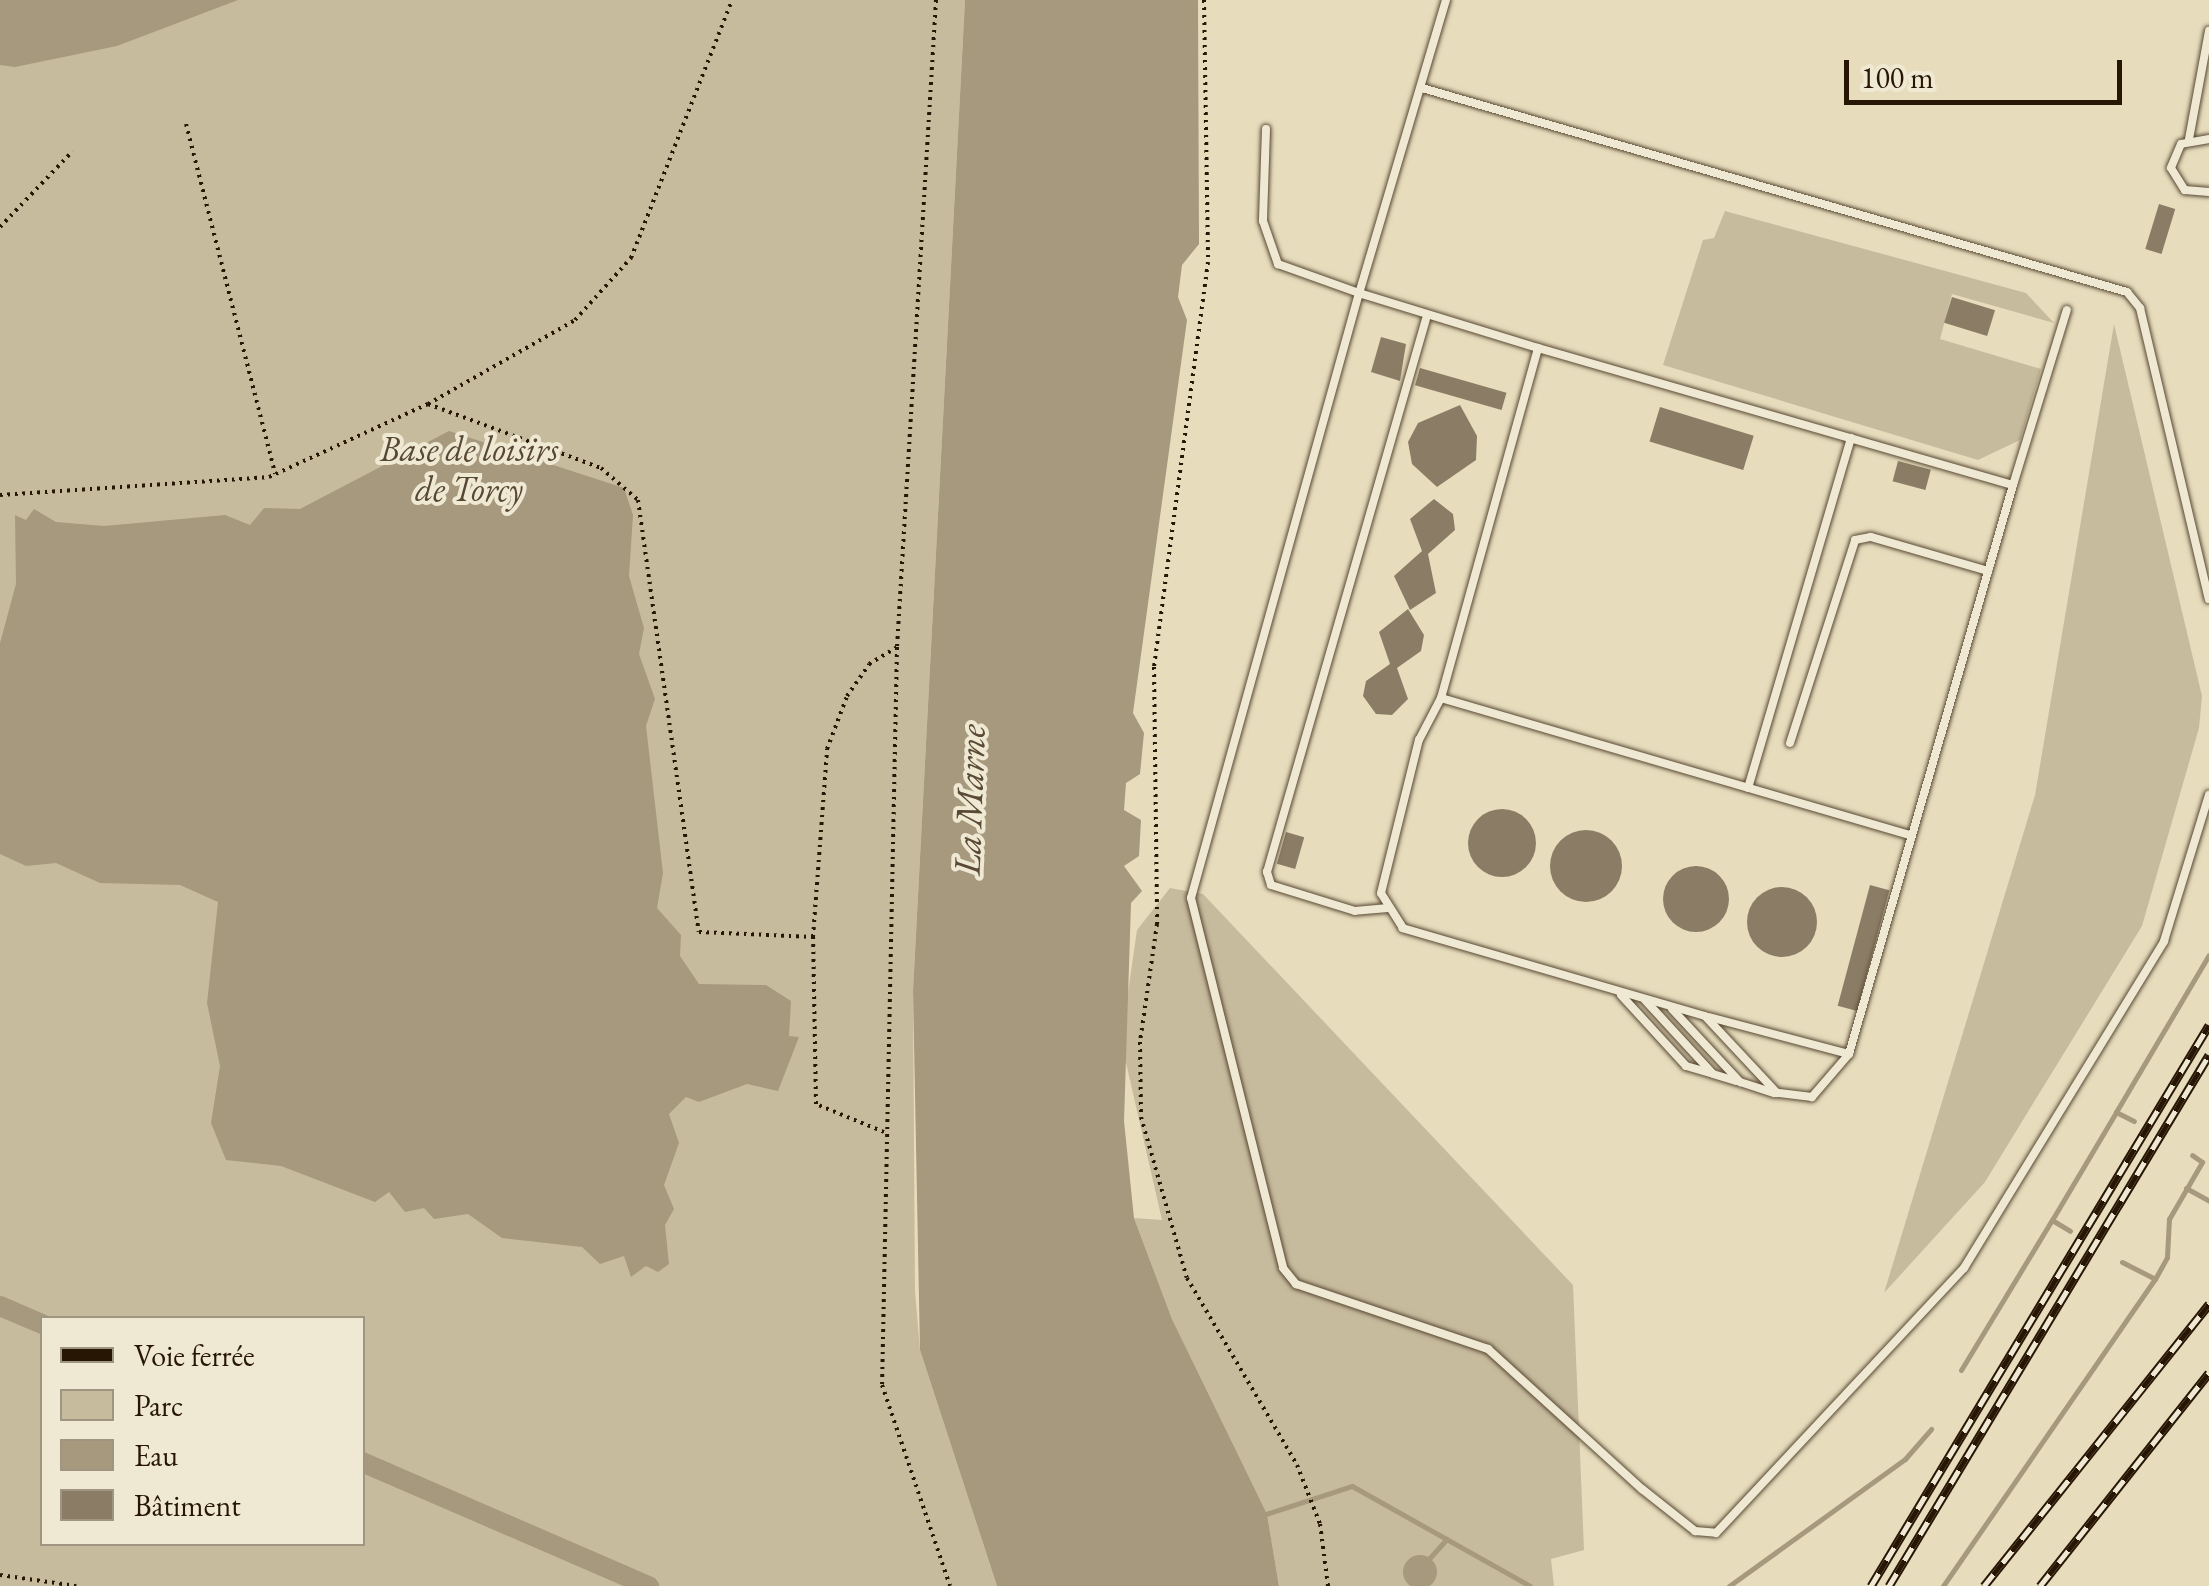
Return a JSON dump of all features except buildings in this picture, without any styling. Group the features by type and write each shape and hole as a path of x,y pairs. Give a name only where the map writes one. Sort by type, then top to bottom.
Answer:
{"lane":[{"path":"1446,0 1359,294 1190,898 1283,1268 1311,1295 1488,1349 1695,1531 1716,1533 1964,1268 2164,941 2209,795"},
{"path":"2209,31 2189,139 2175,151 2173,177 2185,190 2209,192"},
{"path":"1422,88 2127,292 2140,308 2209,599"},
{"path":"1266,129 1263,222 1278,264 1426,318 2013,485"},
{"path":"2189,139 2209,140"},
{"path":"1618,992 1686,1066 1777,1094 1812,1097 1850,1054 2013,485 2068,310"},
{"path":"1388,908 1355,911 1272,885 1266,872 1426,318"},
{"path":"1538,348 1441,698 1394,825 1381,893 1403,928 1645,1000 1850,1054"},
{"path":"1748,788 1852,438"},
{"path":"1790,743 1855,540 1872,537 1988,571"},
{"path":"1441,698 1911,834"},
{"path":"1645,1000 1713,1074"},
{"path":"1668,1006 1740,1082"},
{"path":"1706,1016 1777,1094"}],"path":[{"path":"0,496 275,474 428,404 575,320 630,258 732,0"},
{"path":"936,0 897,647 884,1132 882,1385 950,1586"},
{"path":"1204,0 1208,262 1154,667 1157,924 1140,1042 1141,1118 1187,1278 1305,1485 1314,1508 1328,1586"},
{"path":"186,124 275,474"},
{"path":"0,227 73,151"},
{"path":"428,404 601,468 638,500 699,932 813,937"},
{"path":"884,1132 832,1103 816,1104 813,937 827,749 847,696 868,664 897,647"},
{"path":"0,1574 76,1586"}],"green space":[{"name":"Base de loisirs de Torcy","path":"0,0 965,0 913,991 915,1291 920,1350 997,1586 0,1586"},
{"path":"1725,211 2026,293 2054,323 1952,294 1940,339 2041,369 2020,440 1978,460 1663,365 1703,240 1714,238"},
{"path":"2114,324 2202,696 2199,728 2142,926 1985,1182 1884,1293 2035,795"},
{"path":"1170,888 1203,894 1573,1285 1584,1550 1551,1559 1554,1586 1279,1586 1267,1514 1172,1319 1134,1218 1162,1220 1121,1041 1137,930"}],"water":[{"path":"0,0 238,0 117,46 15,67 0,65"},
{"name":"La Marne","path":"965,0 1198,0 1199,244 1182,265 1178,297 1187,320 1133,713 1144,733 1140,774 1126,783 1124,810 1141,820 1139,856 1124,866 1142,891 1131,903 1124,1121 1134,1218 1172,1319 1267,1514 1279,1586 997,1586 920,1350 913,991"},
{"path":"449,431 624,488 633,515 629,576 644,628 639,654 655,699 646,726 663,873 657,908 681,935 680,956 699,984 766,985 791,1001 789,1036 799,1037 778,1091 747,1084 699,1102 686,1097 669,1114 679,1143 664,1185 674,1209 665,1225 669,1264 658,1272 646,1266 631,1277 624,1256 600,1264 582,1247 502,1238 468,1214 434,1219 424,1208 405,1212 389,1192 375,1202 281,1166 226,1160 211,1123 220,1066 207,1003 218,902 180,885 100,883 56,863 26,866 0,854 0,643 16,584 15,515 26,520 34,509 56,522 104,526 225,515 250,525 264,508 300,509"},
{"path":"1414,1556 1426,1556 1436,1566 1436,1578 1428,1587 1412,1587 1404,1578 1404,1566"}],"waterway":[{"path":"2116,1112 2209,955"},
{"path":"2052,1220 2116,1112 2134,1121"},
{"path":"2122,1262 2155,1279 2167,1257 2169,1219 2202,1162 2192,1155"},
{"path":"2186,1188 2209,1201"},
{"path":"1961,1370 2052,1220 2070,1231"},
{"path":"1943,1586 2155,1279"},
{"path":"0,1306 40,1323"},
{"path":"1729,1586 1905,1459 1931,1429"},
{"path":"365,1463 649,1586"},
{"path":"1260,1516 1352,1486 1530,1586"},
{"path":"1426,1562 1447,1539"}],"railway":[{"path":"1871,1586 2209,1025"},
{"path":"1889,1586 2209,1055"},
{"path":"1984,1586 2209,1304"},
{"path":"2040,1586 2209,1373"}]}
